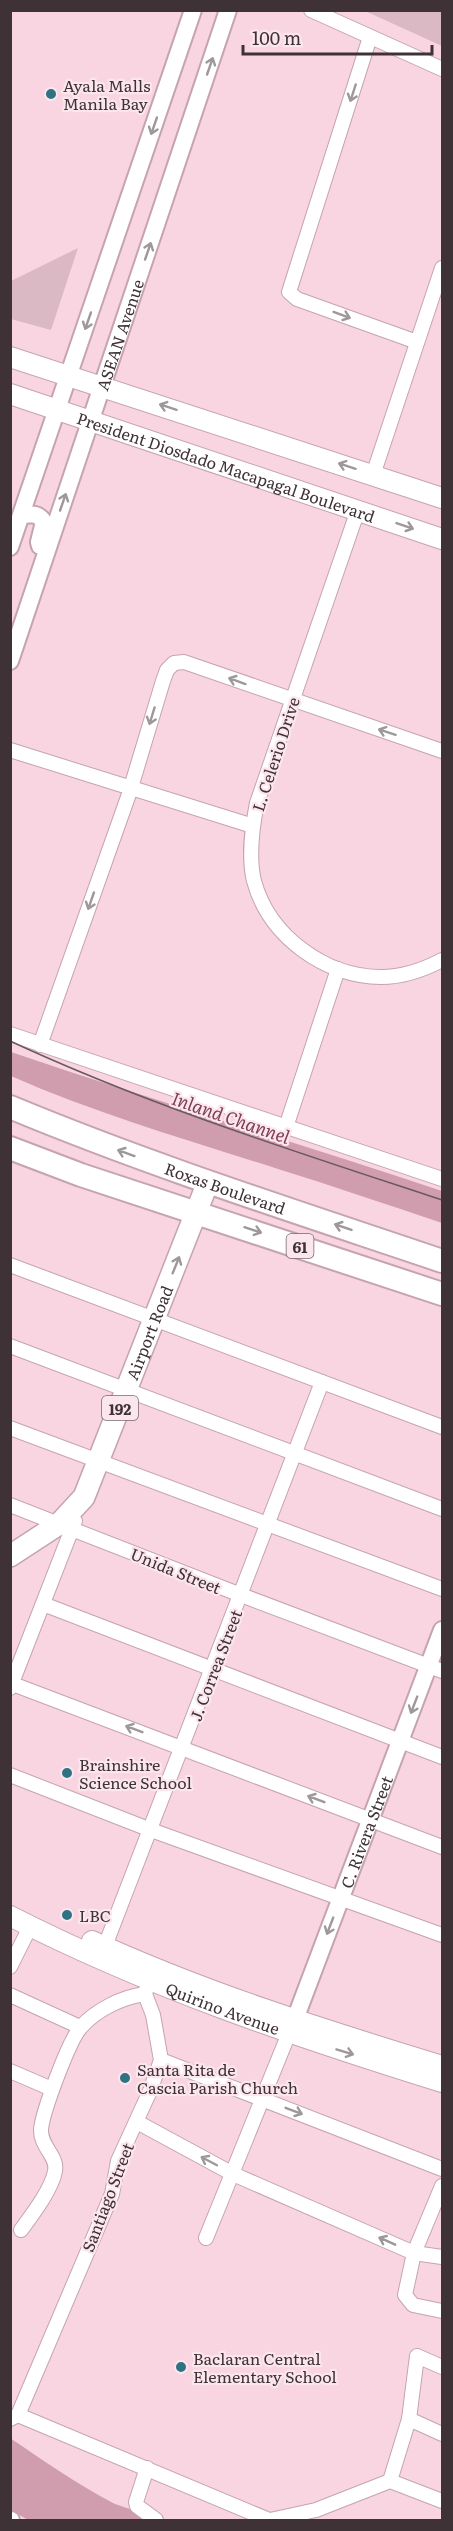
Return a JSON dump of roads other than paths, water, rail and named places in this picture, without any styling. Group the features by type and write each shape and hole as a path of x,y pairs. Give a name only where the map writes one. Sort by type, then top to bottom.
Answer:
{"highway":[{"name":"Roxas Boulevard","path":"10,1107 92,1141 442,1261"},
{"name":"Roxas Boulevard","path":"10,1148 81,1175 442,1294"}],"main road":[{"path":"10,357 442,498"},
{"name":"President Diosdado Macapagal Boulevard","path":"10,394 58,408 442,539"},
{"name":"Airport Road","path":"10,1556 66,1526 84,1497 208,1182"},
{"name":"Quirino Avenue","path":"10,1901 105,1946 149,1981"},
{"name":"Quirino Avenue","path":"10,1916 149,1981 292,2027 442,2082"},
{"name":"Quirino Avenue","path":"292,2027 442,2066"}],"street":[{"path":"10,548 193,10"},
{"name":"ASEAN Avenue","path":"10,660 228,10"},
{"path":"311,10 442,69"},
{"path":"370,37 290,292 297,299 417,342"},
{"path":"373,475 442,268"},
{"name":"L. Celerio Drive","path":"358,510 257,803 251,857 254,881 267,911 295,945 314,959 358,975 382,977 405,975 442,960"},
{"path":"22,515 40,516 44,522 39,542 45,558"},
{"path":"40,1045 130,787 163,681 167,670 174,663 184,662 442,751"},
{"path":"10,750 253,826"},
{"path":"286,1127 338,969"},
{"path":"10,1034 442,1179"},
{"path":"10,1265 442,1427"},
{"path":"403,1281 442,1305"},
{"path":"10,1346 442,1509"},
{"name":"J. Correa Street","path":"105,1946 322,1382"},
{"path":"10,1428 442,1589"},
{"name":"Unida Street","path":"10,1505 241,1596 436,1668"},
{"path":"66,1526 43,1604 11,1685 442,1847"},
{"path":"43,1604 442,1757"},
{"name":"C. Rivera Street","path":"292,2027 400,1742 436,1668 442,1630"},
{"path":"10,1775 151,1830 442,1935"},
{"path":"10,1967 30,1927"},
{"path":"21,2230 40,2205 56,2170 53,2158 42,2144 41,2128 52,2089 80,2027 105,2008 132,1996 149,1981"},
{"path":"149,1981 161,2060 442,2169"},
{"path":"10,1995 80,2027"},
{"path":"206,2238 292,2027"},
{"name":"Santiago Street","path":"13,2418 112,2194 118,2162 137,2122 161,2060"},
{"path":"10,2071 52,2089"},
{"path":"137,2122 233,2174 414,2253 442,2257"},
{"path":"442,2186 414,2253 405,2295 410,2303 442,2311"},
{"path":"390,2481 410,2419 417,2356 442,2367"},
{"path":"13,2418 147,2468 269,2520 316,2510 390,2481 442,2501"},
{"path":"410,2419 442,2434"},
{"path":"147,2468 136,2502 137,2506 156,2520"}],"tram line":[{"path":"10,1041 116,1087 170,1107 442,1200"}],"place":[{"name":"Ayala Malls Manila Bay","path":"51,94"},
{"name":"Brainshire Science School","path":"67,1773"},
{"name":"LBC","path":"67,1915"},
{"name":"Santa Rita de Cascia Parish Church","path":"125,2078"},
{"name":"Baclaran Central Elementary School","path":"181,2367"}],"water label":[{"name":"Inland Channel","path":"231,1117"}]}
